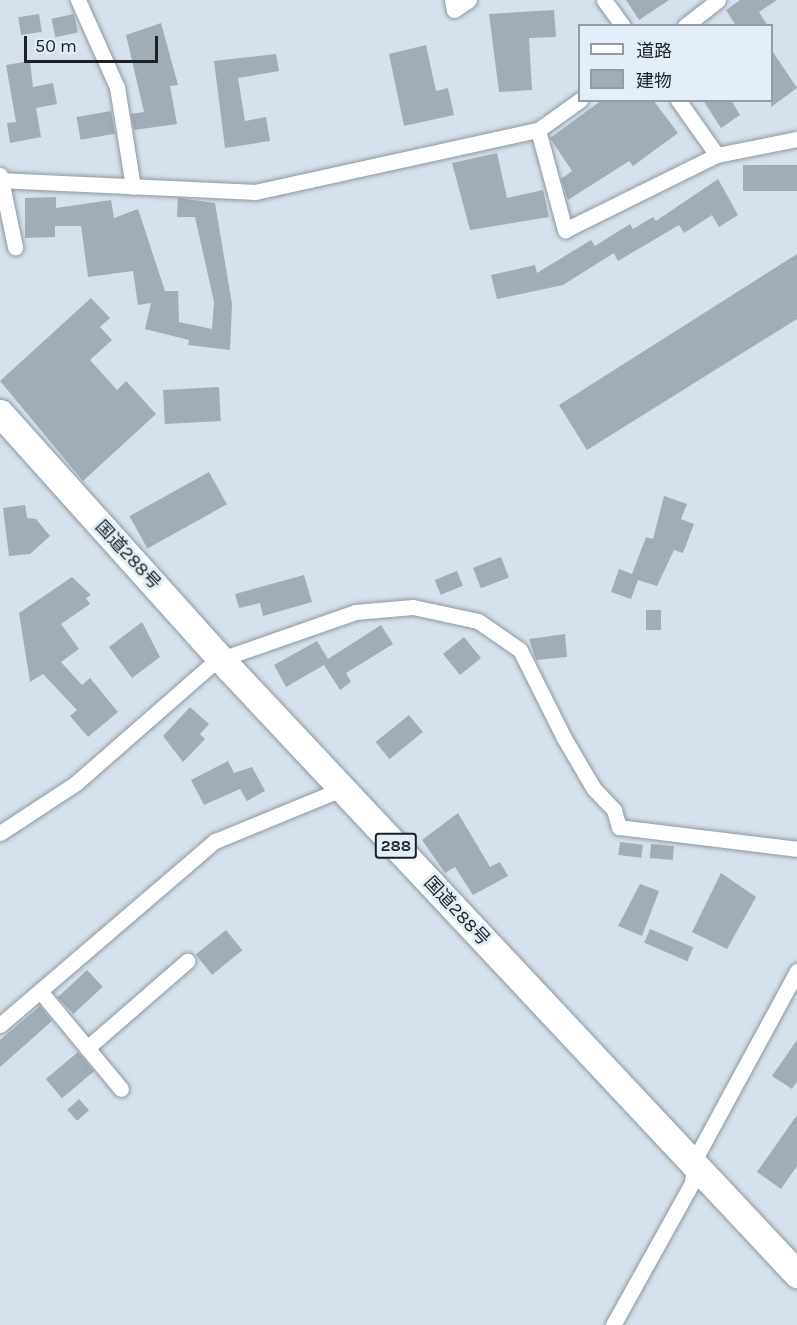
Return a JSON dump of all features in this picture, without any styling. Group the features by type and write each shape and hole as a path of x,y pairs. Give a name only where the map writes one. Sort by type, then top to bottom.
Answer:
{"highway":[{"name":"国道288号","path":"0,413 218,661"},
{"name":"国道288号","path":"0,430 693,1171 797,1290"},
{"name":"国道288号","path":"693,1171 797,1274"}],"street":[{"path":"78,0 117,87 133,187"},
{"path":"452,0 454,10 469,0"},
{"path":"604,0 622,24"},
{"path":"688,24 718,0"},
{"path":"15,247 0,178 255,192 538,130 578,101"},
{"path":"679,102 717,155"},
{"path":"538,130 565,230 717,155 797,139"},
{"path":"0,833 76,783 218,661 281,635 386,608 478,621 520,650 564,738 594,789 614,810 619,827 797,849"},
{"path":"0,1025 215,841 338,791"},
{"path":"87,1048 187,961"},
{"path":"613,1325 797,971"},
{"path":"40,991 120,1089"}],"building":[{"path":"626,0 669,0 639,20"},
{"path":"740,0 777,0 759,12 767,24 735,24 726,10"},
{"path":"554,10 556,37 529,38 532,90 499,92 489,14"},
{"path":"39,14 42,32 21,35 18,17"},
{"path":"74,14 78,33 55,37 52,19"},
{"path":"161,23 178,85 170,86 177,124 134,130 131,114 144,112 126,35"},
{"path":"426,45 436,91 448,88 454,115 404,126 389,54"},
{"path":"773,52 797,88 771,107 771,102 773,102"},
{"path":"276,54 279,71 238,78 245,121 266,117 270,141 225,148 214,61"},
{"path":"30,61 33,87 53,83 57,104 36,108 41,137 10,143 7,123 16,122 6,65"},
{"path":"599,102 655,102 678,133 633,166 629,161 568,200 561,179 572,171 550,138"},
{"path":"704,102 732,102 740,115 721,128"},
{"path":"111,111 115,134 81,140 77,117"},
{"path":"497,153 507,198 543,190 549,217 470,230 452,163"},
{"path":"743,165 797,165 797,191 743,191"},
{"path":"718,179 738,215 719,227 712,215 684,233 679,225 618,261 614,253 563,285 497,299 491,275 535,265 537,273 591,240 595,246 630,224 633,229 653,217 656,221"},
{"path":"56,197 56,208 111,200 114,218 138,209 165,291 178,291 179,322 212,329 214,302 195,217 177,217 178,198 215,203 232,304 230,350 188,345 189,340 145,329 151,303 138,305 133,271 88,277 81,226 55,226 55,237 25,238 25,198"},
{"path":"797,254 797,319 587,450 559,405"},
{"path":"91,298 110,318 100,327 112,340 90,360 117,390 126,381 156,414 83,481 0,381"},
{"path":"219,387 221,421 165,424 163,390"},
{"path":"209,472 227,504 147,548 129,516"},
{"path":"664,496 687,504 681,519 694,524 683,553 674,550 657,586 638,580 631,599 611,592 619,569 632,574 646,537 653,539"},
{"path":"25,505 27,518 36,519 50,536 30,554 9,556 3,508"},
{"path":"501,557 509,578 481,588 473,568"},
{"path":"457,571 463,586 441,595 435,580"},
{"path":"304,575 312,602 263,616 260,603 239,608 235,594"},
{"path":"72,577 91,595 86,598 90,604 61,624 79,649 61,662 82,685 90,678 118,712 88,737 70,716 77,710 43,674 30,682 19,613"},
{"path":"646,610 661,610 661,630 646,630"},
{"path":"142,622 160,657 132,678 109,647"},
{"path":"381,625 393,644 346,673 351,682 340,690 324,665 286,687 274,665 317,641 328,659"},
{"path":"565,634 567,657 536,660 529,639"},
{"path":"464,637 481,658 460,675 443,654"},
{"path":"190,707 209,724 200,734 205,739 183,762 163,736"},
{"path":"409,715 423,732 389,759 376,742"},
{"path":"228,761 234,773 252,767 265,791 247,801 240,789 204,805 191,780"},
{"path":"458,813 490,867 500,862 508,876 473,895 455,867 445,873 422,840"},
{"path":"620,842 643,845 641,858 618,855"},
{"path":"651,844 674,846 673,860 650,858"},
{"path":"721,873 756,897 727,949 692,932"},
{"path":"640,884 659,891 642,936 618,926"},
{"path":"650,929 693,947 687,961 644,943"},
{"path":"226,930 242,950 212,975 196,955"},
{"path":"87,970 103,987 73,1014 58,997"},
{"path":"40,1006 52,1021 0,1067 0,1040"},
{"path":"797,1040 797,1081 792,1089 772,1076"},
{"path":"78,1052 94,1071 62,1098 46,1079"},
{"path":"79,1099 89,1110 77,1121 67,1110"},
{"path":"797,1115 797,1166 781,1189 757,1172"}]}
